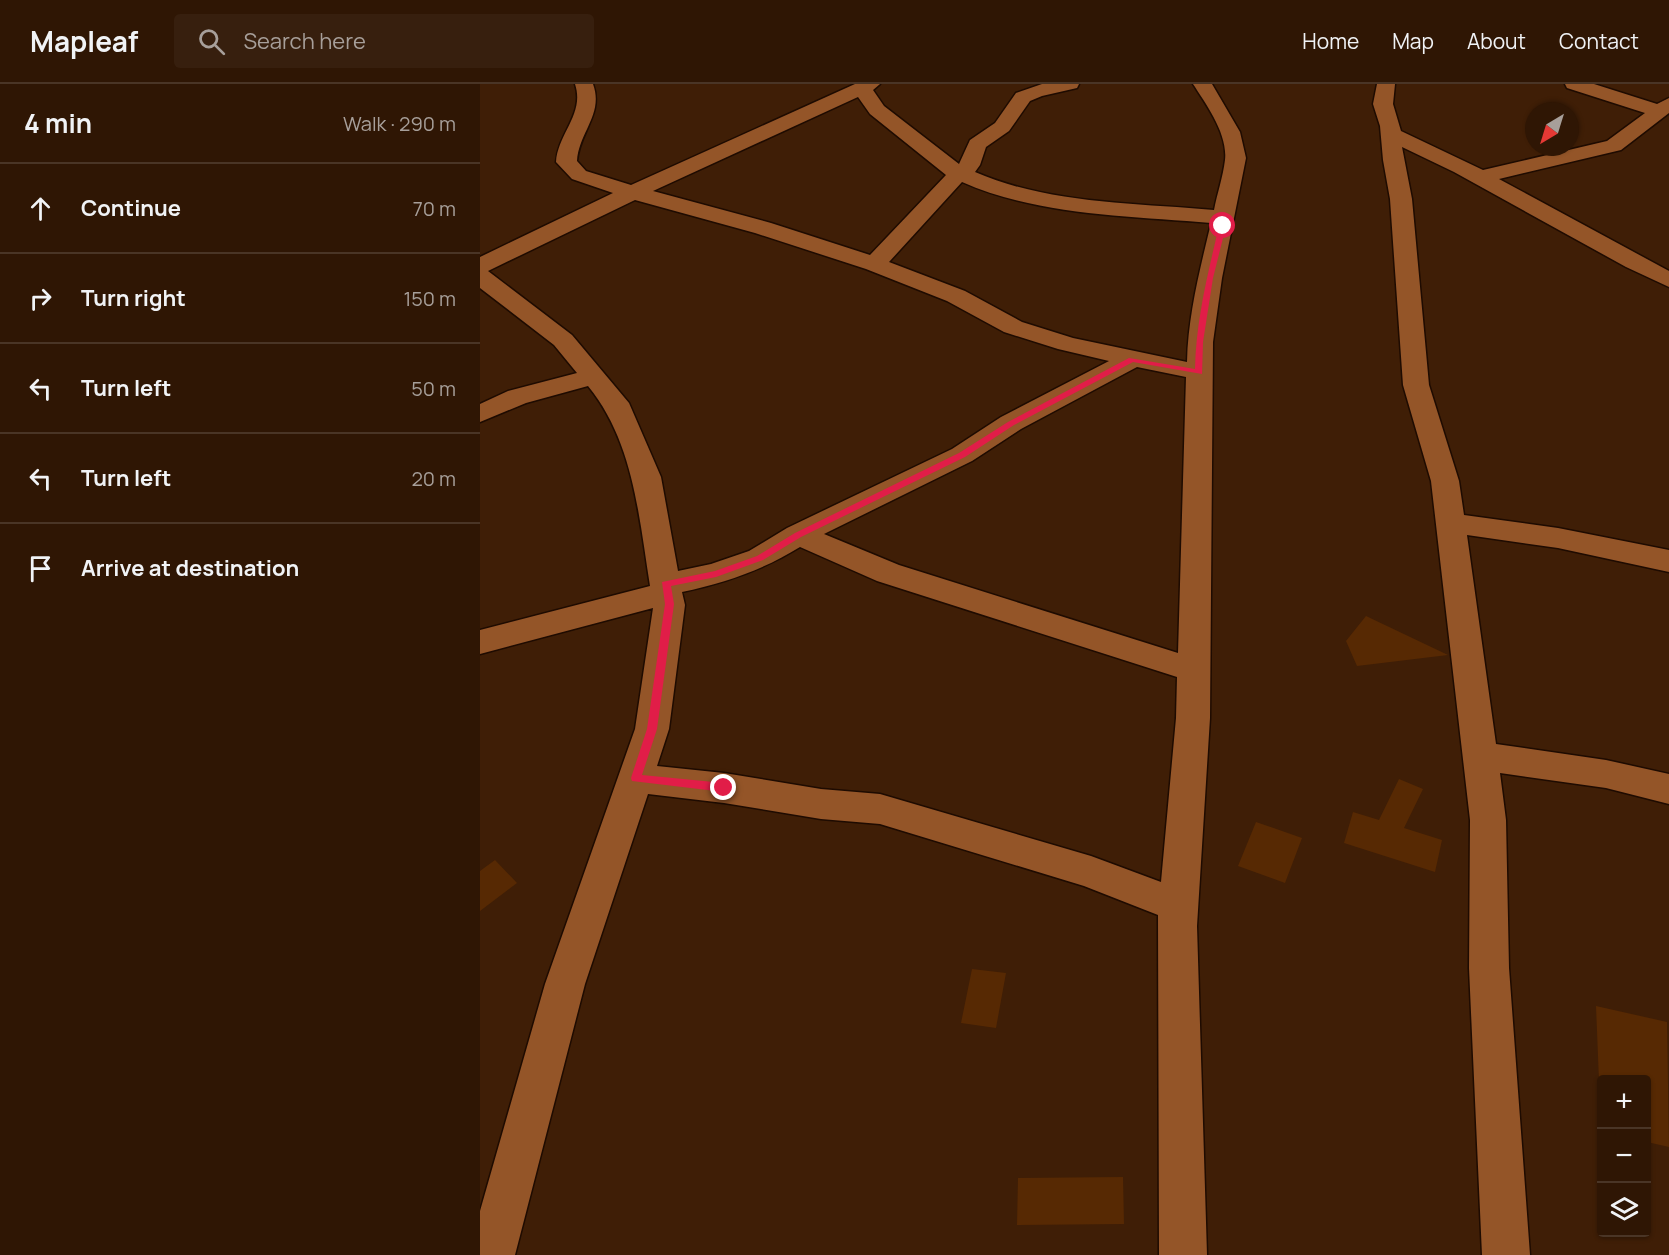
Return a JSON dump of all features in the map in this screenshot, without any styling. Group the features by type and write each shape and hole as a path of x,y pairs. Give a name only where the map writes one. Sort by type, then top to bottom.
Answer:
{"street":[{"path":"584,84 589,104 566,153 566,162 579,175 763,228 874,264 956,296 1013,327 1067,344 1199,372"},
{"path":"874,264 970,165 977,144 1002,127 1023,97 1036,91 1070,84"},
{"path":"1184,1255 1179,906 1193,718 1200,342 1210,278 1236,158 1230,132 1210,93 1202,84"},
{"path":"1386,84 1383,104 1401,199 1416,385 1445,481 1488,820 1490,968 1506,1255"},
{"path":"1574,84 1665,107"},
{"path":"480,266 632,192 867,86 877,110 960,174 1013,194 1049,202 1224,218"},
{"path":"1480,177 1614,146 1665,107"},
{"path":"1390,134 1445,158 1669,280"},
{"path":"480,276 563,340 616,403 647,477 669,604 652,729 566,984 491,1255"},
{"path":"480,642 716,574 760,558 798,535 962,455 1011,423 1132,359"},
{"path":"480,414 517,397 594,377"},
{"path":"1449,523 1558,538 1669,561"},
{"path":"798,535 888,573 1194,670"},
{"path":"1481,756 1606,774 1669,789"},
{"path":"636,778 724,788 821,804 880,809 1091,872 1179,906"}],"building":[{"path":"1366,616 1448,655 1357,666 1346,641"},
{"path":"1399,779 1423,789 1404,828 1442,840 1435,872 1344,843 1353,812 1379,820"},
{"path":"1256,822 1302,838 1285,883 1238,866"},
{"path":"495,860 517,883 480,911 480,871"},
{"path":"972,969 1006,973 996,1028 961,1023"},
{"path":"1596,1006 1667,1022 1669,1147 1651,1143 1651,1075 1599,1075"},
{"path":"1123,1177 1124,1224 1017,1225 1018,1178"}],"route":[{"path":"724,788 636,778 652,729 669,604 666,584 716,574 760,558 798,535 962,455 1011,423 1132,359 1199,372 1200,342 1210,278 1223,226"}]}
